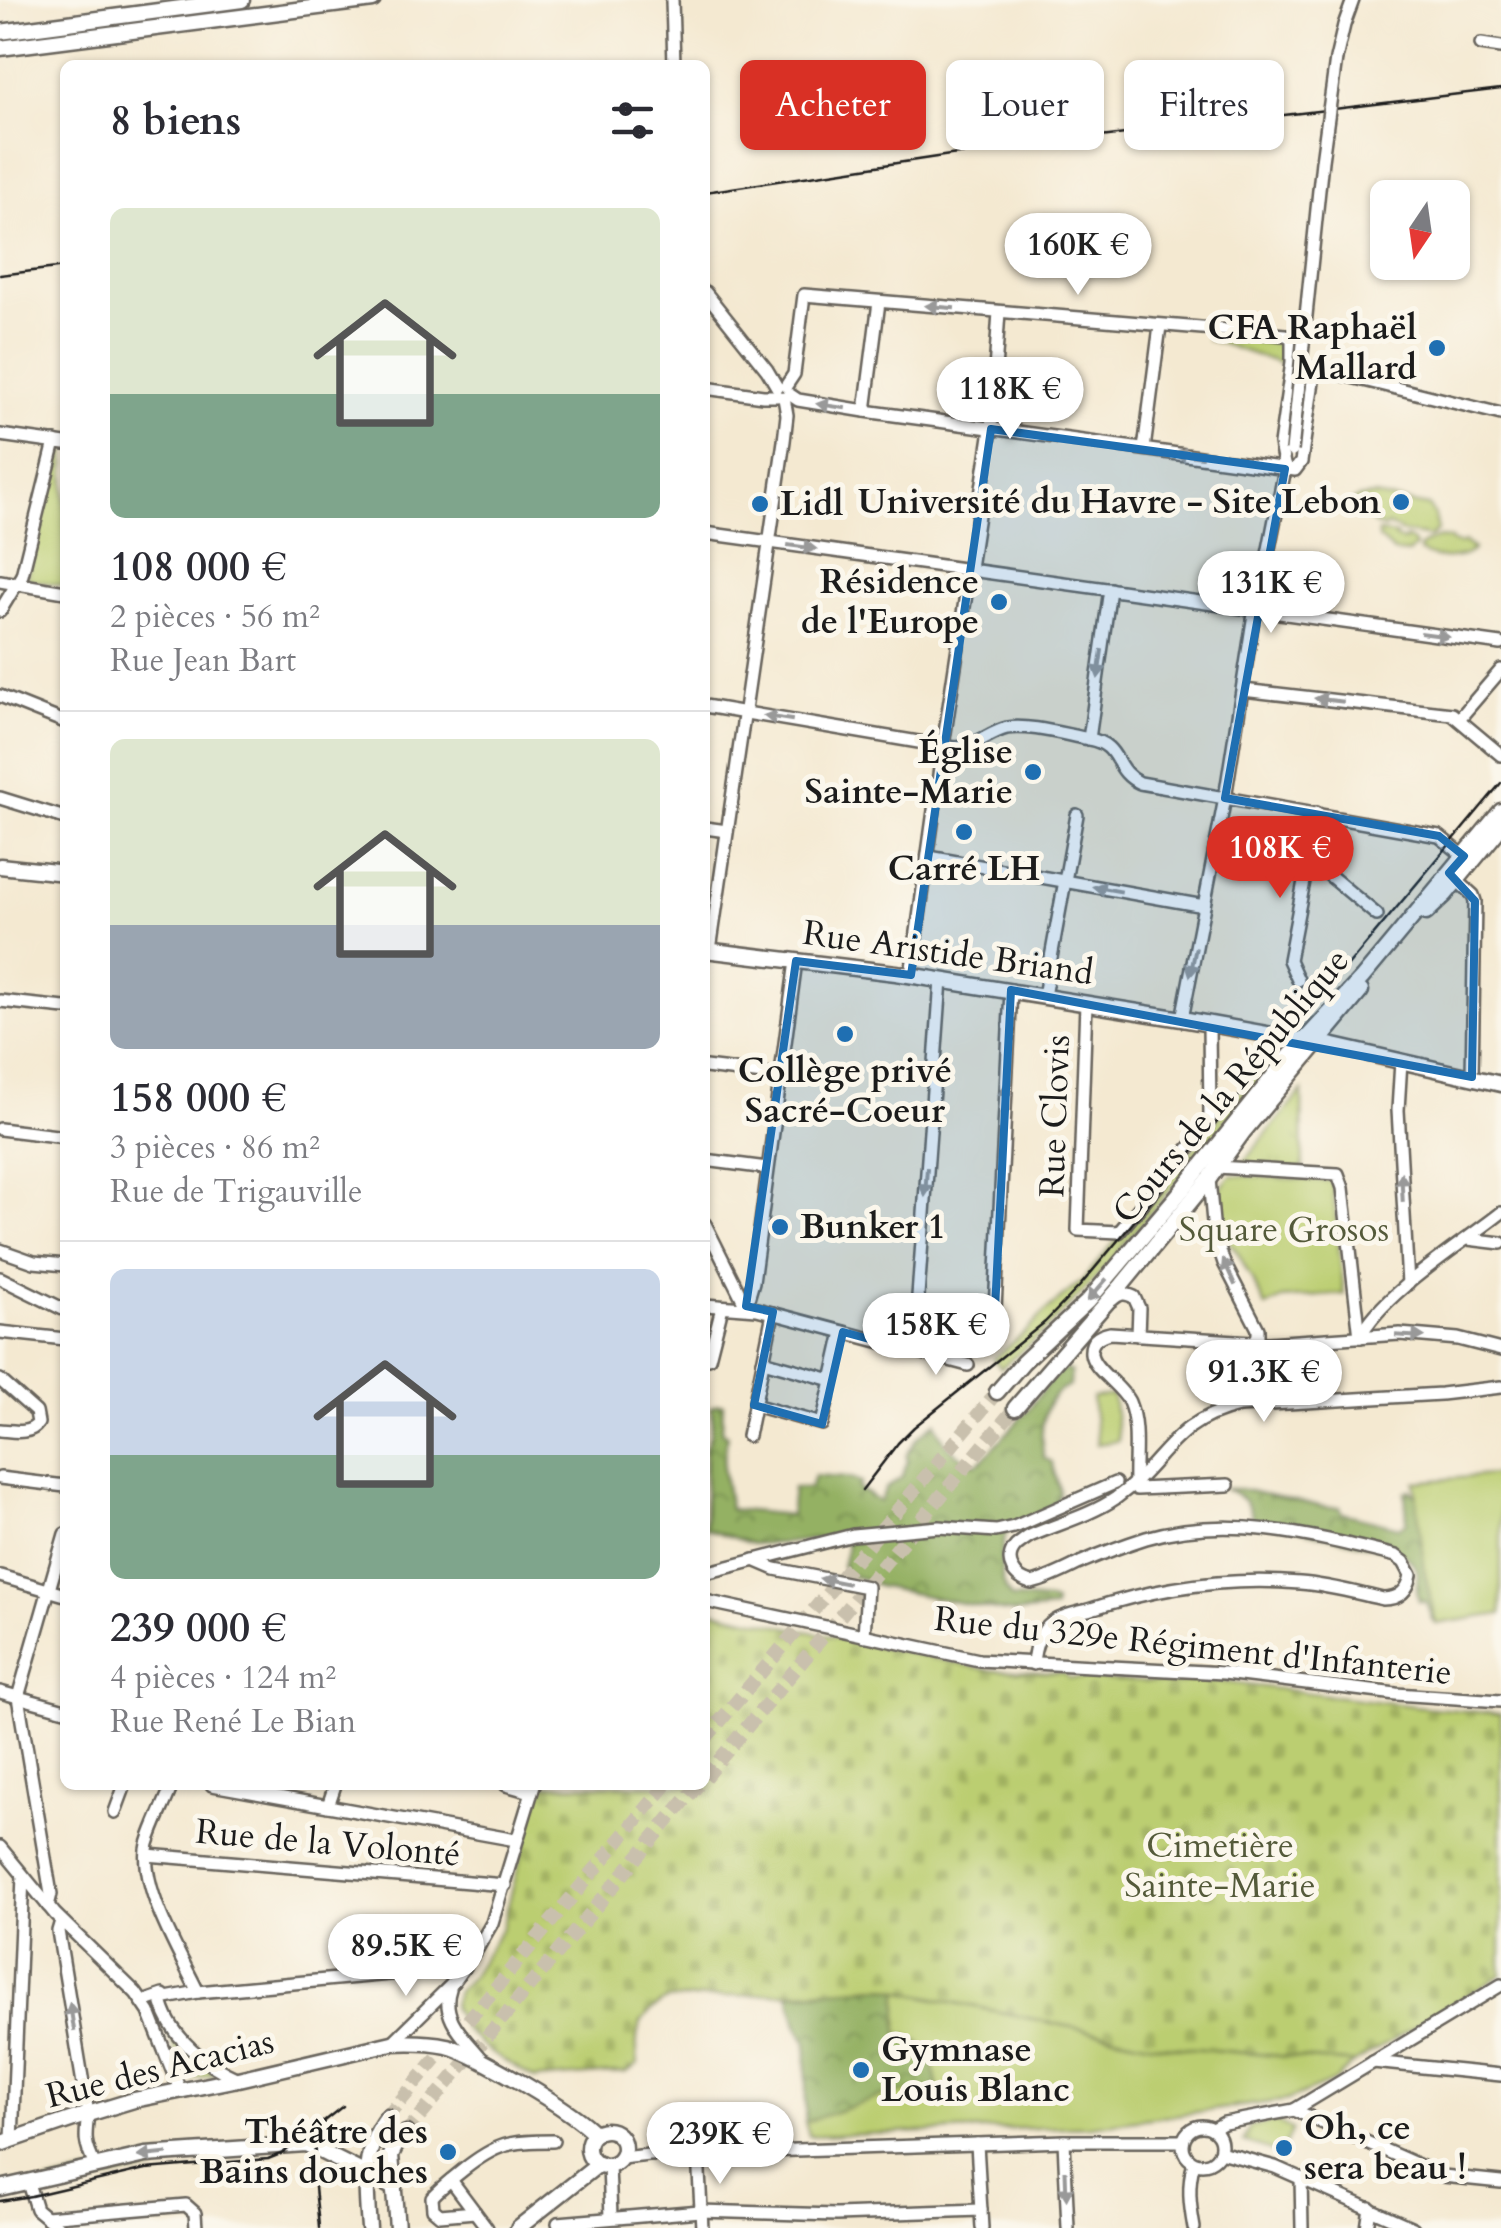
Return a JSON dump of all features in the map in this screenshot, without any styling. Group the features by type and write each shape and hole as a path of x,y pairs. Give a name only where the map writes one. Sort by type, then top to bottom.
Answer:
{"main road":[{"path":"0,32 242,0"},
{"path":"0,48 372,0"},
{"name":"Cours de la République","path":"1453,877 1464,856 1489,843 1501,811"},
{"name":"Cours de la République","path":"1015,1408 1212,1173 1362,978 1501,827"},
{"path":"0,866 60,873"},
{"name":"Rue Aristide Briand","path":"710,950 1011,990 1312,1042 1501,1084"},
{"name":"Cours de la République","path":"997,1392 1088,1300 1288,1058 1312,1042"},
{"name":"Rue des Acacias","path":"6,2142 88,2114 180,2090 392,2043 418,2042 448,2046 468,2054 596,2134"},
{"path":"330,2156 354,2156 382,2123 373,2140 377,2182 369,2228"},
{"path":"518,2228 610,2163 624,2149 619,2136 607,2130 596,2134 588,2149 592,2158 610,2163"},
{"path":"377,2182 406,2132"},
{"path":"0,2188 146,2155 306,2144 377,2182 397,2228"}],"street":[{"path":"672,0 674,60"},
{"path":"1342,0 1344,25"},
{"path":"1182,1019 1225,798 1254,610 1284,469 1292,451 1322,160 1336,59 1353,0"},
{"path":"1480,44 1501,47"},
{"path":"782,392 794,374 804,296 1286,335 1292,338 1292,362 1280,444 1284,469"},
{"path":"710,298 782,392 787,415 710,937"},
{"path":"865,411 879,302"},
{"path":"912,975 991,429 999,312"},
{"path":"1144,449 1160,326"},
{"path":"710,389 763,396 782,392 798,400 865,411 1295,470 1301,462 1315,368 1501,414"},
{"path":"0,435 60,443 18,584 0,611"},
{"path":"710,535 1501,644"},
{"path":"0,581 60,591"},
{"path":"1089,739 1110,589"},
{"path":"1459,719 1501,670"},
{"path":"1242,690 1452,714 1501,754"},
{"path":"0,696 60,720"},
{"path":"710,707 943,746 967,748 1003,729 1018,727 1100,741 1112,749 1124,773 1140,783 1439,836 1464,856"},
{"path":"0,798 60,816"},
{"path":"1298,980 1289,960 1317,813"},
{"path":"1044,996 1077,816"},
{"path":"710,829 727,831"},
{"path":"929,858 1204,906"},
{"path":"1310,860 1377,915"},
{"path":"1453,877 1476,901 1472,1077"},
{"path":"746,1306 796,961"},
{"path":"914,1351 940,980"},
{"path":"916,1325 990,1334 994,1329 1011,990"},
{"path":"0,1000 60,1007"},
{"name":"Rue Clovis","path":"1086,1003 1078,1230 1119,1232 1206,1128 1210,1118 1209,1024"},
{"path":"1401,1061 1398,1110 1408,1284"},
{"path":"710,1067 780,1076"},
{"path":"0,1129 60,1136"},
{"path":"710,1161 767,1168"},
{"path":"1253,1343 1258,1330 1224,1263 1214,1233 1212,1173 1338,1174 1343,1188 1360,1338"},
{"path":"1360,1338 1368,1320 1408,1284 1501,1213"},
{"path":"710,1234 746,1306"},
{"path":"1468,1239 1501,1243"},
{"path":"0,1250 34,1262 60,1265"},
{"path":"0,1278 60,1308"},
{"path":"1090,1320 1119,1294 1126,1293 1137,1301 1138,1335"},
{"path":"710,1306 746,1306 968,1365"},
{"path":"710,1354 722,1307"},
{"path":"748,1436 773,1313"},
{"path":"0,1332 60,1338"},
{"path":"754,1405 822,1424 843,1332"},
{"path":"1228,1486 1137,1489 1130,1406 1093,1361 1093,1342 1110,1333 1253,1343 1400,1334 1458,1339 1501,1350"},
{"path":"763,1361 832,1380"},
{"path":"0,1380 36,1412 38,1423 28,1430 0,1430"},
{"path":"1033,1664 1038,1642 1052,1623 1151,1592 1272,1582 1302,1583 1392,1599 1406,1590 1411,1575 1396,1556 1285,1530 1193,1529 1151,1536 1032,1583 1024,1582 1013,1572 1010,1562 1014,1548 1030,1536 1118,1497 1181,1432 1204,1416 1240,1406 1501,1387"},
{"path":"0,1478 60,1485"},
{"path":"710,1572 854,1535 939,1527 1014,1527 1115,1484"},
{"path":"48,1906 51,1894 18,1697 60,1552"},
{"path":"754,1560 775,1569 868,1587 864,1636"},
{"path":"0,1576 60,1593"},
{"name":"Rue du 329e Régiment d'Infanterie","path":"710,1602 979,1660 1224,1674 1501,1702"},
{"path":"0,1692 60,1709"},
{"path":"115,1812 123,1790"},
{"path":"170,1790 149,1842 148,1881 198,1992"},
{"path":"240,1790 516,1840"},
{"path":"328,1806 333,1790"},
{"path":"392,2043 451,1986 492,1922 531,1790"},
{"path":"0,1847 48,1906 136,1993 162,2026 208,2064 238,2079"},
{"name":"Rue de la Volonté","path":"147,1855 504,1885"},
{"path":"6,2142 23,1876"},
{"path":"62,1921 58,1931 88,2114 84,2139 96,2165"},
{"path":"146,2007 198,1992 465,1966"},
{"path":"1213,2129 1221,2142 1220,2152 1212,2162 1194,2163 1184,2154 1182,2141 1197,2126 1213,2129 1294,2110 1501,1985"},
{"path":"451,1986 447,2012 485,2063"},
{"path":"164,2001 162,2026 180,2090"},
{"path":"1372,2062 1501,2075"},
{"path":"1294,2110 1443,2176 1501,2182"},
{"path":"476,2212 444,2216 434,2212 432,2197 495,2148 519,2141 553,2141"},
{"path":"1064,2141 1068,2228"},
{"path":"611,2217 610,2163 650,2154 1182,2141"},
{"path":"977,2144 982,2228"},
{"path":"1220,2152 1301,2178 1410,2227"},
{"path":"698,2153 702,2228"},
{"path":"1194,2163 1190,2177 1194,2228"},
{"path":"1301,2178 1302,2228"},
{"path":"451,2180 488,2228"},
{"path":"28,2183 32,2204 59,2228"},
{"path":"46,2218 186,2204 195,2212 196,2228"},
{"path":"546,2206 559,2226 611,2217 700,2211 836,2215 982,2210"},
{"path":"1367,2228 1370,2208"}],"highlighted area":[{"path":"991,429 1285,469 1225,798 1439,836 1464,856 1449,873 1475,901 1472,1077 1011,990 994,1329 916,1325 914,1351 843,1332 822,1424 754,1405 773,1312 746,1306 796,961 911,975"}],"green space":[{"path":"1207,339 1283,343 1282,364"},
{"path":"60,448 60,585 26,579"},
{"path":"1375,496 1428,506 1438,530 1430,537 1400,532 1387,525 1376,525 1352,509 1351,502 1357,498"},
{"path":"1378,532 1396,535 1404,541 1406,538 1415,547 1408,553 1393,552 1378,538"},
{"path":"1439,538 1464,542 1474,549 1448,558 1420,552 1426,542"},
{"path":"1269,1058 1274,1065 1090,1285 1001,1368 993,1359 1081,1282"},
{"path":"1302,1091 1303,1169 1240,1166"},
{"name":"Square Grosos","path":"1231,1175 1332,1181 1344,1294 1282,1299 1266,1307 1238,1253 1222,1233 1219,1190"},
{"path":"1064,1369 1071,1372 1070,1386 1051,1400 1042,1433 1044,1458 1052,1462 1058,1498 1056,1503 1006,1533 1001,1558 1003,1582 1011,1598 1049,1601 1055,1603 1054,1609 1014,1613 877,1586 847,1575 842,1566 847,1545 840,1536 752,1544 710,1530 711,1407 717,1404 723,1404 722,1432 727,1435 723,1468 730,1509 790,1515 793,1488 810,1488 814,1476 855,1480 861,1483 858,1488 880,1502 886,1488 902,1477 906,1456 918,1437 936,1422 950,1448 976,1464 1028,1410 1052,1378"},
{"path":"1113,1395 1118,1441 1097,1444 1092,1397"},
{"path":"1501,1474 1501,1614 1436,1624 1425,1574 1415,1482"},
{"path":"1224,1489 1340,1507 1342,1513 1399,1527 1407,1522 1405,1492 1410,1490 1421,1498 1440,1620 1433,1622 1426,1602 1419,1601 1417,1571 1402,1553 1254,1522 1244,1501"},
{"name":"Cimetière Sainte-Marie","path":"710,1610 988,1670 1179,1684 1190,1680 1224,1682 1501,1714 1501,1975 1354,2063 1148,2044 883,1987 666,2000 643,2019 637,2042 638,2064 627,2072 535,2079 491,2053 465,2030 452,2007 457,1991 471,1977 502,1928 542,1790 710,1790"},
{"path":"883,1987 1148,2044 1354,2063 1287,2100 1091,2126 809,2136 805,2122 807,2043 797,2025 789,1994"},
{"path":"898,1991 1158,2045 1354,2063 1335,2081 1287,2100 1091,2126 809,2136 805,2122 889,2094 938,2089 923,2046 898,2033"},
{"path":"169,2033 195,2059 216,2075 185,2077"},
{"path":"1276,2122 1292,2130 1280,2154 1244,2142 1250,2126"},
{"path":"162,2157 162,2161 154,2162 155,2171 36,2198 41,2185"}],"tunnel":[{"path":"710,1733 997,1392"},
{"path":"710,1771 1015,1408"},
{"path":"387,2117 662,1790"},
{"path":"406,2133 694,1790"}],"tram line":[{"path":"862,1490 914,1427 1045,1322 1079,1287 1501,783"},
{"path":"0,2201 146,2169 268,2159 283,2153 343,2106"},
{"path":"319,2228 314,2159 324,2123"}],"railway":[{"path":"710,191 950,155 1501,89"},
{"path":"0,275 60,268"}],"place":[{"name":"CFA Raphaël Mallard","path":"1437,348"},
{"name":"Université du Havre - Site Lebon","path":"1401,502"},
{"name":"Lidl","path":"760,504"},
{"name":"Résidence de l'Europe","path":"999,602"},
{"name":"Église Sainte-Marie","path":"1033,772"},
{"name":"Carré LH","path":"964,832"},
{"name":"Collège privé Sacré-Coeur","path":"845,1034"},
{"name":"Bunker 1","path":"780,1227"},
{"name":"Gymnase Louis Blanc","path":"861,2070"},
{"name":"Oh, ce sera beau !","path":"1284,2148"},
{"name":"Théâtre des Bains douches","path":"448,2152"}]}
